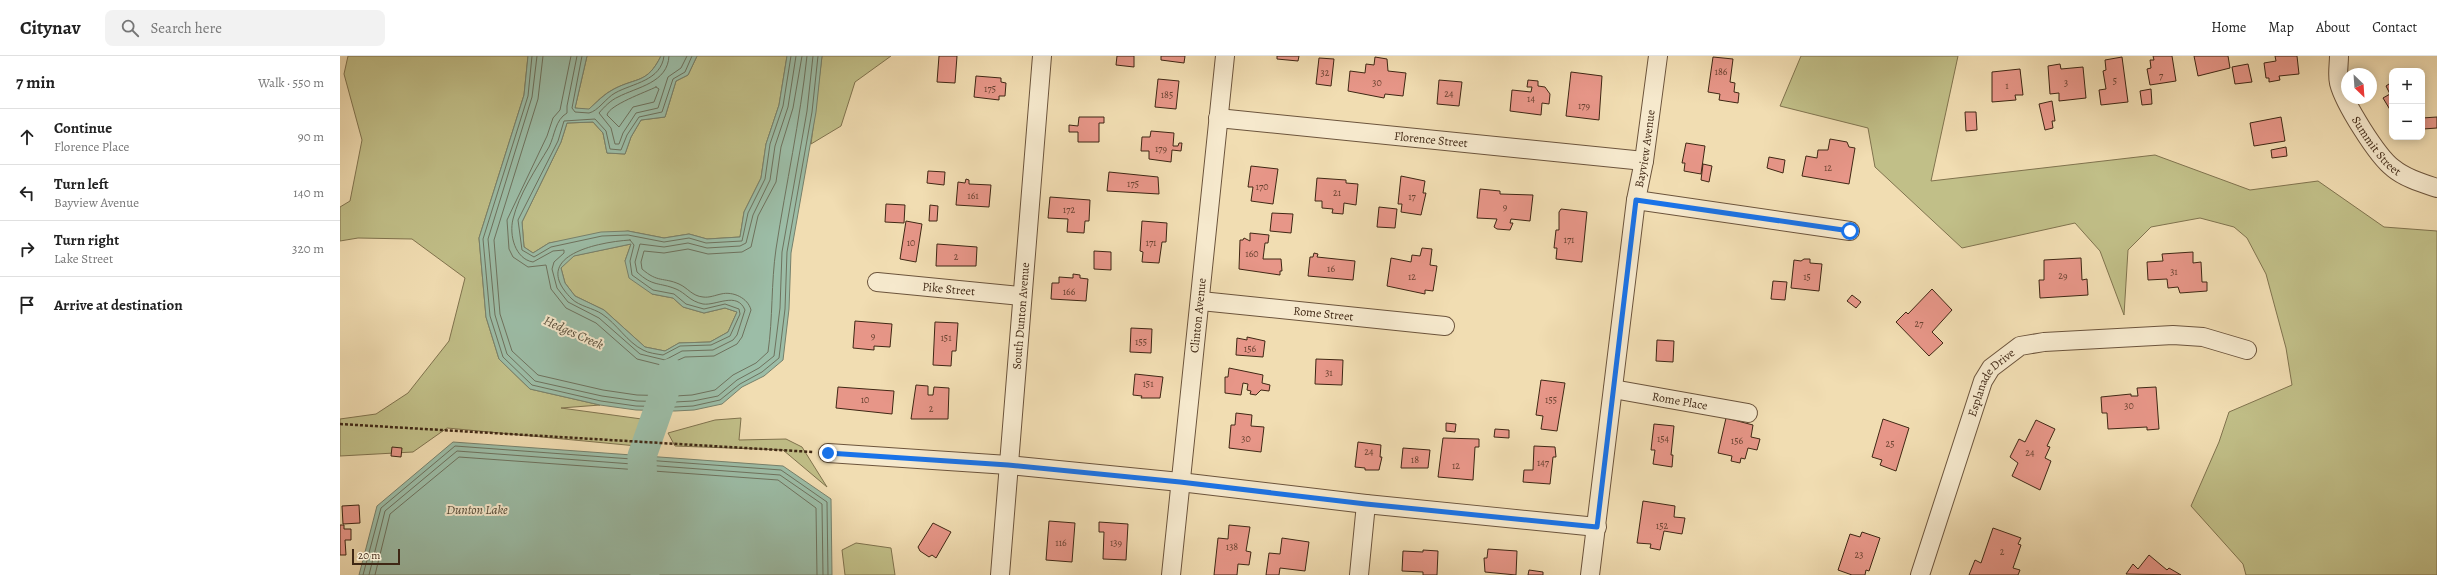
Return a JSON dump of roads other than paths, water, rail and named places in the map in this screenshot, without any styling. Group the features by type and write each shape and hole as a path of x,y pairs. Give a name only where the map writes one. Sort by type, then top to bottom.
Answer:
{"street":[{"name":"South Dunton Avenue","path":"1000,575 1021,296 1042,56"},
{"name":"Clinton Avenue","path":"1171,575 1201,301 1225,56"},
{"name":"Bayview Avenue","path":"1590,575 1636,200 1644,161 1658,56"},
{"name":"Summit Street","path":"2338,56 2339,83 2354,115 2376,148 2392,168 2413,180 2437,188"},
{"name":"Florence Street","path":"1218,118 1644,161"},
{"path":"1636,200 1850,231"},
{"name":"Pike Street","path":"877,282 1021,296"},
{"name":"Rome Street","path":"1201,301 1445,326"},
{"name":"Esplanade Drive","path":"1920,575 1983,381 1991,368 2002,358 2020,346 2044,342 2173,335 2203,337 2247,350"},
{"name":"Rome Place","path":"1613,389 1748,413"},
{"path":"828,453 1008,465 1180,482 1366,504 1597,527"},
{"path":"1359,575 1366,504"}],"water":[{"path":"528,56 587,56 575,108 589,109 610,91 646,76 656,65 661,56 697,56 688,75 676,81 665,117 641,120 631,137 625,154 607,153 603,133 593,122 567,123 561,142 522,222 524,247 533,253 549,243 601,232 628,231 664,238 689,234 707,239 740,237 744,212 761,178 766,144 779,105 787,56 822,56 816,112 791,253 789,309 783,360 764,376 742,387 722,404 694,410 675,411 636,410 600,405 530,389 499,359 486,317 479,238 524,95","holes":["631,244 625,261 629,278 652,294 673,298 683,307 704,313 725,308 737,312 728,332 710,342 679,343 665,351 645,347 604,310 575,296 565,283 561,268 574,256"]},
{"name":"Dunton Lake","path":"453,442 783,466 831,499 832,575 359,575 377,506"}],"waterway":[{"name":"Hedges Creek","path":"645,575 642,456 671,373"}]}
